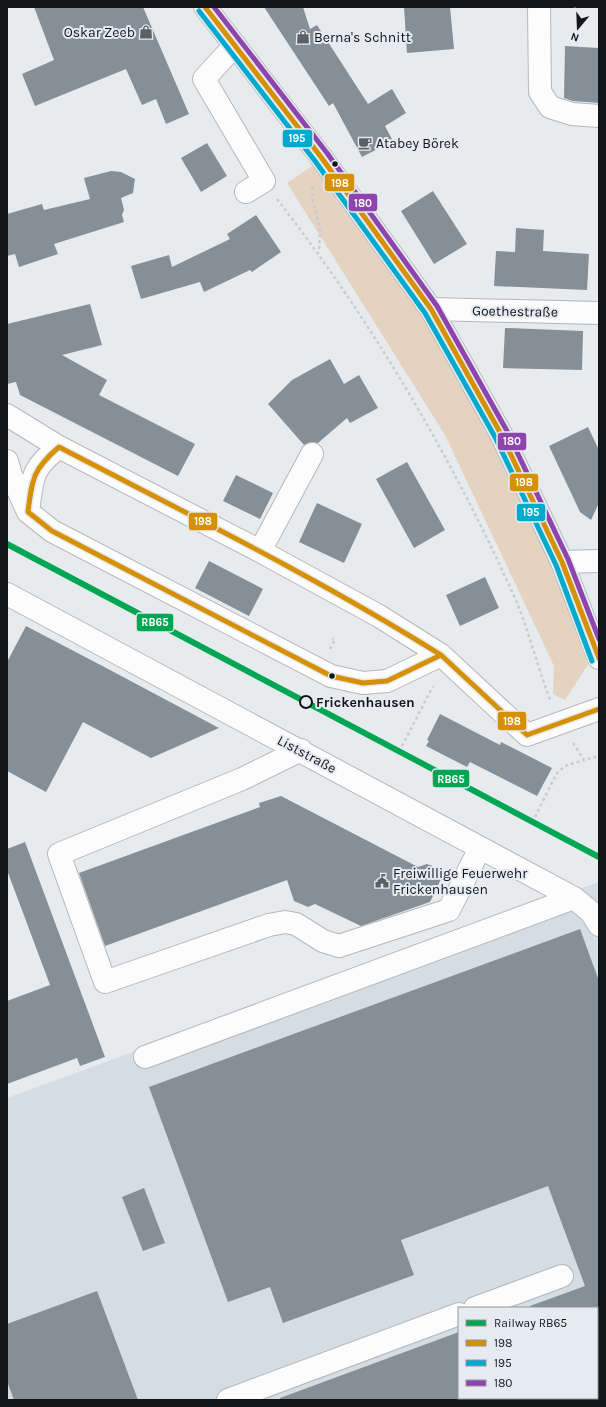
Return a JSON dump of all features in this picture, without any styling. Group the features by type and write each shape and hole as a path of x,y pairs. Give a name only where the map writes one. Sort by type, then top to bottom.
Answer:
{"street":[{"path":"205,7 321,157 430,309 501,434 562,562 599,658"},
{"path":"539,7 540,92 550,107 572,114 599,116"},
{"path":"235,45 204,79 255,187"},
{"name":"Goethestraße","path":"430,309 599,313"},
{"path":"7,415 59,447 260,551 379,616 441,655 527,735 599,709"},
{"path":"28,512 34,472 46,457 59,447"},
{"path":"260,551 312,454"},
{"path":"7,461 11,475 28,512 52,531 331,676 363,683 386,680 441,655"},
{"path":"562,562 599,561"},
{"name":"Liststraße","path":"7,594 301,750 574,898 591,912 599,925"},
{"path":"301,750 242,780 59,854 105,982 269,925 285,922 296,924 323,941 340,946 449,910 480,848"},
{"path":"145,1057 574,898"},
{"path":"479,1307 562,1276"},
{"path":"228,1400 458,1314"}],"path":[{"path":"319,253 320,230 313,201 311,181 321,157"},
{"path":"255,187 319,253 398,375 469,502 514,598 560,724 584,760"},
{"path":"402,746 429,693"},
{"path":"535,817 557,773 565,766 599,756"}],"shaded area":[{"path":"312,166 324,177 429,324 526,503 589,663 565,700 553,694 554,666 445,435 287,183"},
{"path":"599,882 599,1400 7,1400 7,1098"}],"building":[{"path":"34,7 143,7 189,114 166,124 156,99 142,105 126,69 35,106 22,74 54,60"},
{"path":"264,7 303,7 310,29 317,25 368,104 392,89 406,113 385,126 393,141 362,157 333,103 329,106"},
{"path":"404,7 450,7 454,49 407,53"},
{"path":"565,46 599,48 599,103 573,101 564,98"},
{"path":"207,143 227,176 201,192 181,158"},
{"path":"111,171 121,172 135,179 133,193 121,198 124,210 122,215 124,222 54,244 58,254 19,267 15,254 7,256 7,214 42,204 44,210 90,199 84,178"},
{"path":"433,191 467,244 434,264 401,211"},
{"path":"256,215 281,252 252,272 250,270 204,292 200,282 141,299 131,266 169,255 172,267 230,239 227,234"},
{"path":"516,228 544,230 543,251 589,254 587,290 494,286 496,251 515,252"},
{"path":"90,304 102,345 62,355 107,380 99,395 195,444 178,476 20,395 16,382 7,384 7,324"},
{"path":"505,328 583,331 582,370 503,368"},
{"path":"330,359 344,384 359,375 378,408 350,423 347,418 318,443 311,442 304,445 268,404 292,380"},
{"path":"588,427 599,450 599,503 591,520 580,512 549,446"},
{"path":"407,462 445,530 414,548 376,479"},
{"path":"236,475 273,493 260,519 223,501"},
{"path":"317,503 362,524 344,563 299,542"},
{"path":"209,561 263,589 249,616 195,588"},
{"path":"485,577 499,608 460,626 446,595"},
{"path":"26,626 219,728 151,758 83,722 46,792 7,771 7,662"},
{"path":"440,714 500,745 501,742 552,768 537,796 470,762 467,767 426,746 429,741 427,740"},
{"path":"281,796 418,867 427,864 438,868 442,877 430,902 361,926 315,904 308,907 294,901 287,880 105,946 79,873 260,807 259,803"},
{"path":"25,842 105,1057 80,1066 77,1058 7,1084 7,1001 50,985 7,870 7,849"},
{"path":"580,929 599,981 599,1318 598,1307 530,1306 585,1286 548,1186 401,1240 414,1275 283,1323 270,1287 228,1302 149,1087"},
{"path":"144,1188 165,1243 143,1251 122,1197"},
{"path":"97,1291 138,1400 14,1400 7,1381 7,1324"},
{"path":"458,1332 459,1400 280,1400 280,1398"}],"rail line":[{"name":"RB65","path":"7,544 599,857"}],"transit line":[{"name":"198","path":"205,7 321,157 431,309 501,434 562,562 599,658"},
{"name":"180","path":"214,7 327,153 437,306 507,431 568,559 599,639"},
{"name":"195","path":"199,11 315,161 425,313 495,437 556,565 592,661"},
{"name":"198","path":"59,447 348,599 441,655 387,681 363,683 331,676 52,531 28,512 35,475 44,462 59,447"},
{"name":"198","path":"441,655 527,735 599,709"}],"place":[{"name":"Oskar Zeeb","path":"146,32"},
{"name":"Berna's Schnitt","path":"303,37"},
{"name":"Atabey Börek","path":"365,143"},
{"name":"Frickenhausen","path":"306,702"},
{"name":"Freiwillige Feuerwehr Frickenhausen","path":"382,881"}]}
